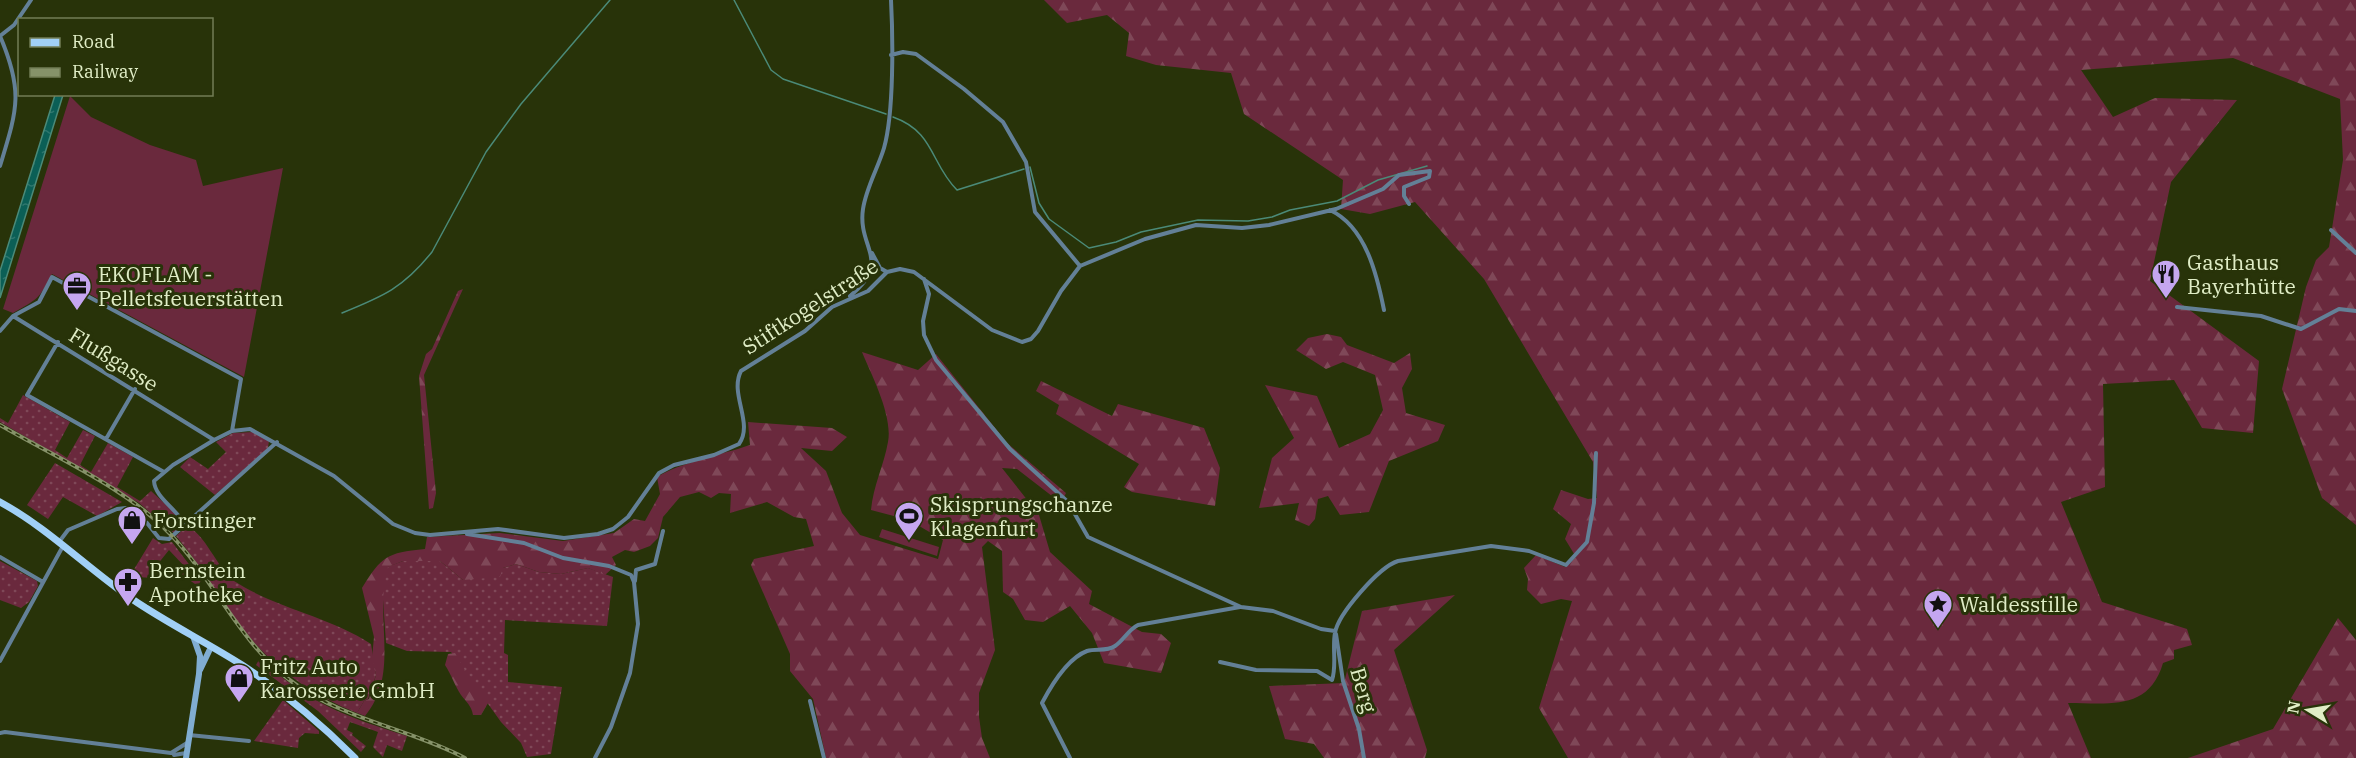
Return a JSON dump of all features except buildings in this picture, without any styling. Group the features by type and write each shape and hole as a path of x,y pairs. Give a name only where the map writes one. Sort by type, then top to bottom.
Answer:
{"main road":[{"path":"0,502 61,544 135,601 211,647 287,698 355,758"},
{"path":"186,756 199,674 200,656 193,636"},
{"path":"200,656 203,650 211,647"},
{"path":"199,674 211,647"}],"street":[{"path":"0,166 14,121 17,96 11,63 0,36 14,24 30,0"},
{"path":"847,299 869,277 872,265 862,211 884,147 889,122 891,0"},
{"path":"891,55 903,52 916,54 1003,122 1026,162 1035,212 1080,266"},
{"path":"1073,274 1080,266 1175,229 1206,224 1256,227 1330,210 1383,189 1399,176 1430,171 1429,177 1404,188 1404,196 1409,204"},
{"path":"1330,210 1341,215 1370,255 1384,310"},
{"path":"2331,231 2356,253"},
{"path":"870,246 880,268 887,272"},
{"path":"1073,274 1074,260"},
{"name":"Stiftkogelstraße","path":"232,432 250,429 277,442 334,476 393,524 430,535 498,529 564,538 598,534 613,529 628,518 653,479 665,468 714,455 739,444 744,426 737,389 741,371 805,331 827,310 868,291 887,272 896,269 908,270 924,279 992,330 1022,342 1031,339 1038,331 1073,274"},
{"path":"0,331 13,316 39,302 52,277 241,379 232,432 214,440 154,481 156,490 174,508 184,525"},
{"path":"924,279 929,294 923,321 924,335 936,360 1010,449 1068,502 1088,537 1241,607 1273,612 1321,629 1335,631"},
{"path":"2177,308 2261,316 2301,329 2339,309 2356,311"},
{"name":"Flußgasse","path":"13,316 135,389 214,440"},
{"path":"58,342 27,395 164,472"},
{"path":"106,439 135,389"},
{"path":"0,661 68,530 122,508 136,513 163,540 169,539 277,442"},
{"path":"1220,662 1256,670 1317,671 1332,680 1335,631 1369,582 1392,563 1491,546 1529,551 1566,565 1587,542 1594,503 1596,453"},
{"path":"627,573 655,564 663,531"},
{"path":"460,533 524,543 563,558 609,566 627,573 634,582"},
{"path":"0,557 43,582"},
{"path":"595,758 611,727 630,673 638,624 634,582 636,570"},
{"path":"1070,758 1042,703 1047,693 1078,656 1089,650 1109,649 1116,646 1130,629 1138,625 1241,607"},
{"name":"Berg","path":"1335,631 1343,681 1359,729 1364,758"},
{"path":"810,701 824,758"},
{"path":"0,733 186,756"},
{"path":"188,735 249,741"},
{"path":"174,753 187,743"},
{"path":"174,753 180,758"}],"green space":[{"path":"1044,0 2356,0 2356,525 2322,498 2282,389 2306,287 2316,260 2329,247 2343,160 2340,99 2233,58 2081,70 2113,117 2155,98 2237,100 2171,182 2150,281 2259,361 2253,433 2202,428 2174,380 2103,384 2105,487 2061,502 2102,602 2187,629 2192,645 2174,650 2174,659 2163,663 2157,678 2148,690 2138,697 2112,703 2068,703 2091,758 1568,758 1539,708 1572,601 1561,599 1541,604 1527,590 1528,579 1524,568 1536,555 1565,567 1576,557 1565,539 1571,524 1553,509 1561,490 1588,499 1597,498 1593,462 1484,279 1415,202 1370,214 1341,209 1343,180 1244,114 1231,73 1156,65 1126,56 1129,33 1107,15 1067,23"},
{"path":"70,96 91,117 150,145 196,160 203,186 283,168 244,377 52,274 41,294 33,301 13,313 3,309"},
{"path":"463,289 424,375 436,493 433,508 429,509 419,376 426,354 432,349 458,291"},
{"path":"1327,334 1341,337 1347,345 1394,363 1410,353 1412,369 1402,388 1406,413 1445,425 1438,441 1389,461 1369,512 1340,515 1328,496 1318,499 1315,519 1309,526 1295,520 1299,503 1259,508 1272,458 1294,438 1265,385 1317,396 1339,448 1370,434 1383,410 1375,375 1343,362 1326,369 1296,350 1308,338"},
{"path":"862,352 918,370 936,354 1007,443 1066,493 1061,503 1017,469 1002,468 1039,515 1050,552 1092,591 1089,604 1142,632 1161,634 1171,643 1161,673 1104,663 1092,633 1070,606 1043,622 1025,620 1013,599 1003,592 1002,551 988,541 982,547 995,650 979,693 979,717 982,738 990,758 826,758 813,699 790,671 790,654 751,565 754,559 814,546 806,519 794,517 767,502 730,513 731,494 719,493 711,498 699,492 680,497 663,517 658,538 650,546 634,552 625,550 612,557 616,565 605,575 588,568 561,574 539,572 516,564 503,568 500,577 463,580 440,561 403,561 388,567 383,605 382,681 376,699 365,716 357,713 364,701 369,699 376,675 372,658 374,637 362,588 386,558 402,552 425,549 427,537 500,533 563,541 614,533 634,519 645,521 660,494 657,477 690,463 750,445 748,422 832,428 847,437 832,451 801,448 826,471 842,513 860,535 938,559 943,540 909,520 871,510 889,432 881,396"},
{"path":"1041,381 1112,416 1118,404 1204,428 1220,468 1215,506 1132,492 1124,487 1139,464 1056,414 1059,405 1036,391"},
{"path":"23,395 70,422 55,450 67,458 83,430 95,436 80,465 91,472 108,443 133,457 117,487 140,501 151,491 174,512 180,526 174,533 139,503 0,422 0,418 8,423"},
{"path":"253,432 269,441 268,448 215,495 180,467 190,457 208,469 226,452 216,442 233,433"},
{"path":"55,463 122,502 97,516 63,497 48,519 27,505"},
{"path":"186,527 198,535 234,581 268,599 338,626 371,644 376,675 368,699 364,701 357,713 321,696 289,675 247,635 176,536"},
{"name":"Skisprungschanze Klagenfurt","path":"882,529 939,547 937,556 879,537"},
{"path":"153,538 162,544 172,542 201,580 198,586 182,575 186,568 169,550 153,570 156,578 134,577 133,571"},
{"path":"0,561 37,581 38,586 29,602 21,608 0,600"},
{"path":"403,561 440,561 463,580 516,564 539,572 561,574 588,568 613,577 607,626 505,620 504,653 508,655 508,682 562,687 551,754 527,757 521,743 501,722 451,652 407,651 386,643 382,585 387,567"},
{"path":"1455,595 1394,650 1427,750 1425,758 1324,758 1314,744 1285,739 1269,686 1344,683 1362,611"},
{"path":"2338,618 2356,640 2356,758 2188,758 2273,729"},
{"path":"455,653 466,672 491,698 481,715 473,715 445,665 448,654"},
{"path":"260,658 294,686 329,707 407,736 402,751 387,745 383,757 373,747 378,732 350,722 347,730 366,746 361,752 318,711 256,665"},
{"path":"283,700 319,731 319,734 305,733 299,738 298,748 254,741"}],"water":[{"path":"55,96 63,96 0,298 0,271"}],"waterway":[{"path":"342,313 392,290 422,264 432,252 486,152 521,104 610,0"},
{"path":"734,0 771,70 783,79 886,114"},
{"path":"893,117 907,123 925,140 948,180 957,190 1024,169"},
{"path":"1030,167 1039,203 1049,219 1089,248 1116,242 1141,232 1198,220 1248,221 1272,217 1290,210 1337,201 1378,180 1427,166"}],"railway":[{"path":"0,425 112,488 153,518 187,553 259,651 295,684 335,707 422,739 465,758"}],"place":[{"name":"Gasthaus Bayerhütte","path":"2166,300"},
{"name":"EKOFLAM - Pelletsfeuerstätten","path":"77,312"},
{"name":"Skisprungschanze Klagenfurt","path":"909,542"},
{"name":"Forstinger","path":"132,546"},
{"name":"Bernstein Apotheke","path":"128,608"},
{"name":"Waldesstille","path":"1938,630"},
{"name":"Fritz Auto Karosserie GmbH","path":"239,704"}]}
